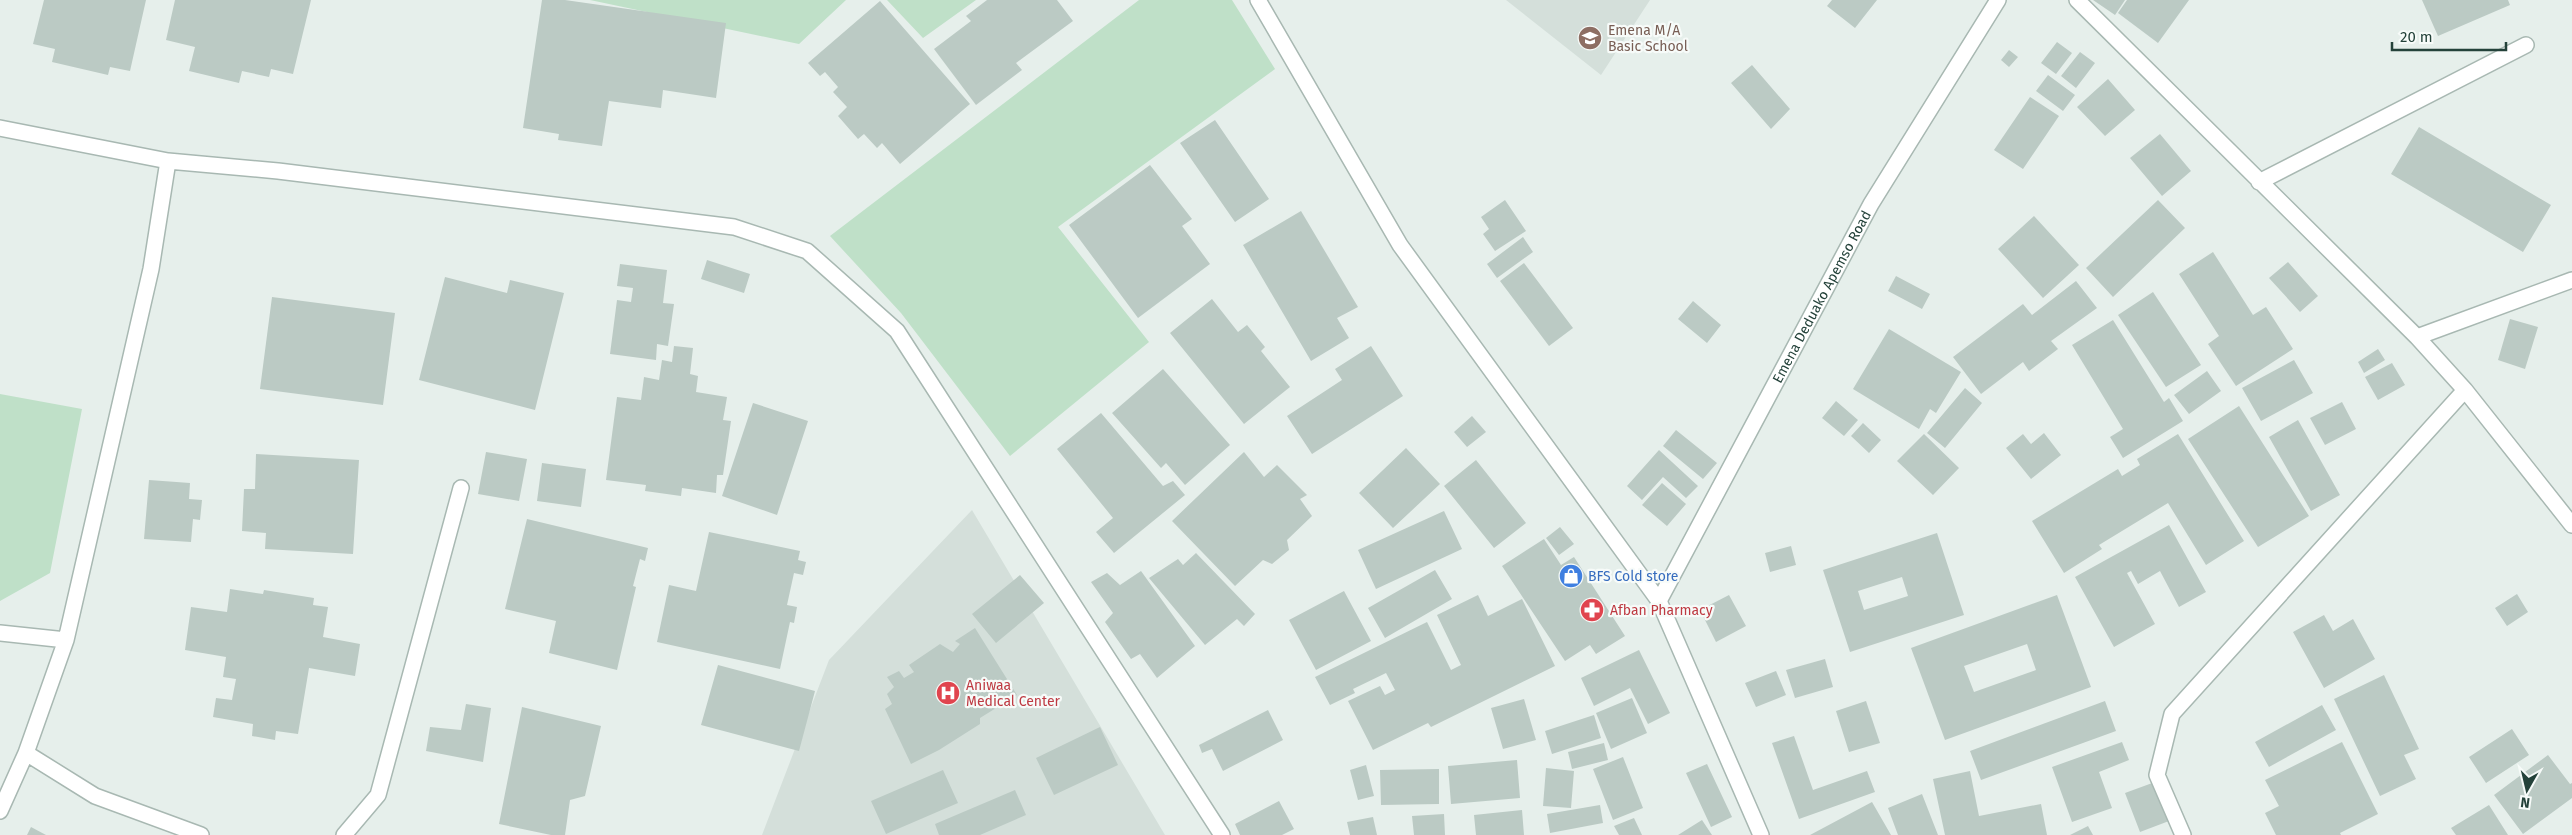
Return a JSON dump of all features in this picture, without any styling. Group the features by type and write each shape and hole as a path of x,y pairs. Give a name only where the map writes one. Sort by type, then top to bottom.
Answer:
{"street":[{"path":"1258,0 1400,245 1659,601 1761,835"},
{"name":"Emena Deduako Apemso Road","path":"1659,601 1871,204 1998,0"},
{"path":"2077,0 2417,337 2465,390 2572,525"},
{"path":"2259,182 2526,45"},
{"path":"0,128 168,161 278,171 734,227 807,251 897,331 1222,835"},
{"path":"0,811 26,753 66,640 151,269 168,161"},
{"path":"2417,337 2572,280"},
{"path":"2183,835 2157,775 2172,714 2465,390"},
{"path":"344,835 378,795 461,488"},
{"path":"0,633 66,640"},
{"path":"26,753 95,796 201,835"}],"shaded area":[{"name":"Emena M/A Basic School","path":"1506,0 1650,0 1601,75"},
{"name":"Aniwaa Medical Center","path":"972,510 1165,835 762,835 829,660"}],"green space":[{"path":"590,0 846,0 799,44"},
{"path":"887,0 976,0 923,38"},
{"path":"1139,0 1232,0 1275,69 1058,227 1149,342 1010,456 901,313 830,236"},
{"path":"0,394 82,409 50,573 0,601"}],"building":[{"path":"44,0 146,0 130,71 110,67 108,75 52,62 55,49 33,44"},
{"path":"175,0 311,0 293,74 271,69 269,77 242,71 239,83 189,71 195,47 166,40"},
{"path":"542,0 565,0 726,23 716,98 663,90 661,108 609,101 602,146 558,140 559,134 523,128"},
{"path":"987,0 1057,0 1073,21 1016,63 1022,70 976,105 934,49 971,21 966,16"},
{"path":"1832,0 1877,0 1855,28 1827,6"},
{"path":"2093,0 2125,0 2115,15"},
{"path":"2127,0 2189,0 2158,43 2118,13"},
{"path":"2422,0 2508,0 2510,5 2438,36"},
{"path":"880,1 970,104 900,164 882,143 877,148 864,134 858,139 838,116 847,107 833,92 838,87 825,72 820,76 808,63"},
{"path":"2057,42 2072,53 2056,74 2041,63"},
{"path":"2009,50 2018,57 2009,67 2001,60"},
{"path":"2080,52 2095,63 2076,88 2061,76"},
{"path":"1752,65 1790,109 1771,129 1731,83"},
{"path":"2048,75 2075,95 2063,111 2036,91"},
{"path":"2108,79 2135,110 2105,136 2077,107"},
{"path":"2030,97 2059,116 2023,169 1994,150"},
{"path":"1215,120 1269,199 1235,222 1180,143"},
{"path":"2419,127 2551,205 2523,252 2391,174"},
{"path":"2160,134 2191,171 2162,196 2130,158"},
{"path":"1150,165 1192,219 1182,226 1210,264 1138,318 1069,225"},
{"path":"1505,200 1526,231 1495,251 1483,234 1489,229 1481,217"},
{"path":"2158,200 2185,228 2113,297 2086,268"},
{"path":"1301,211 1358,307 1337,318 1349,338 1311,361 1243,245"},
{"path":"2034,216 2079,265 2043,298 1998,249"},
{"path":"1523,237 1533,252 1497,278 1487,264"},
{"path":"2213,252 2253,315 2266,307 2293,349 2236,386 2208,344 2219,336 2179,274"},
{"path":"707,260 750,274 744,293 701,279"},
{"path":"2288,262 2318,296 2300,312 2269,278"},
{"path":"1524,263 1573,328 1549,346 1500,281"},
{"path":"620,264 667,270 663,303 674,304 668,346 657,344 656,360 610,354 617,300 631,302 633,288 617,286"},
{"path":"1896,276 1930,294 1922,309 1888,291"},
{"path":"445,277 507,293 510,280 564,293 535,410 419,380"},
{"path":"2076,281 2097,308 2051,341 2058,349 2029,371 2023,362 1981,394 1953,357 2023,304 2032,315"},
{"path":"2153,292 2201,365 2166,387 2118,315"},
{"path":"272,297 395,313 383,405 260,389"},
{"path":"1212,299 1238,332 1247,325 1265,347 1261,351 1290,387 1244,424 1170,333"},
{"path":"1693,301 1721,325 1707,343 1678,319"},
{"path":"2510,319 2538,327 2525,369 2498,360"},
{"path":"2113,320 2164,402 2169,398 2183,421 2123,458 2110,437 2123,429 2072,345"},
{"path":"1889,329 1961,372 1936,413 1930,409 1919,429 1853,389"},
{"path":"674,346 693,348 690,374 698,376 696,392 727,397 723,420 731,421 723,475 717,475 716,493 682,488 681,496 645,491 646,485 606,480 617,397 641,400 644,377 659,380 662,360 672,362"},
{"path":"1371,346 1403,396 1312,454 1287,416 1342,380 1335,369"},
{"path":"2378,349 2385,360 2364,373 2358,362"},
{"path":"2294,360 2313,393 2261,421 2242,388"},
{"path":"2392,363 2405,385 2378,400 2365,377"},
{"path":"1163,369 1230,445 1185,485 1166,463 1161,468 1112,413"},
{"path":"2207,371 2221,391 2189,414 2174,395"},
{"path":"1965,388 1982,403 1945,448 1927,433"},
{"path":"1836,401 1858,420 1844,436 1822,418"},
{"path":"2342,402 2356,429 2325,445 2310,418"},
{"path":"753,403 808,421 777,515 722,496"},
{"path":"2239,406 2309,516 2258,547 2188,439"},
{"path":"1101,413 1163,486 1173,481 1185,495 1114,553 1096,532 1113,518 1057,449"},
{"path":"1472,416 1486,432 1467,447 1454,432"},
{"path":"2298,420 2340,495 2311,511 2269,437"},
{"path":"1863,423 1881,440 1869,453 1851,436"},
{"path":"1676,430 1717,463 1703,479 1663,446"},
{"path":"2044,433 2061,455 2031,479 2006,448 2023,434 2031,444"},
{"path":"1924,434 1959,468 1933,495 1897,461"},
{"path":"2178,434 2244,541 2206,565 2168,503 2099,545 2102,549 2064,573 2032,521 2118,469 2122,476 2140,465 2137,459"},
{"path":"1406,448 1440,484 1393,528 1359,493"},
{"path":"1659,450 1698,486 1686,498 1663,477 1642,500 1627,486"},
{"path":"486,452 527,459 519,501 478,494"},
{"path":"1244,452 1264,477 1277,465 1307,495 1300,499 1312,516 1287,540 1289,550 1272,564 1263,560 1235,586 1172,521"},
{"path":"256,454 359,460 353,554 265,549 266,533 242,531 244,489 255,489"},
{"path":"1476,460 1526,523 1494,548 1444,486"},
{"path":"542,463 586,469 581,507 537,501"},
{"path":"149,480 190,483 189,499 202,500 200,520 193,519 191,542 144,539"},
{"path":"1662,483 1686,504 1667,526 1642,505"},
{"path":"1444,511 1462,549 1376,589 1358,550"},
{"path":"527,519 648,548 645,561 640,559 633,586 636,587 617,670 549,653 556,621 505,609"},
{"path":"2169,525 2206,592 2179,607 2160,571 2138,584 2131,571 2127,573 2155,624 2114,647 2075,577"},
{"path":"1560,527 1574,544 1559,555 1546,538"},
{"path":"709,532 800,551 798,560 806,562 803,575 794,573 787,605 797,607 794,623 790,622 780,669 657,642 669,585 696,591"},
{"path":"1937,533 1964,615 1850,652 1823,570","holes":["1902,577 1908,596 1864,610 1858,591"]},
{"path":"1544,539 1561,565 1574,557 1625,636 1596,654 1590,645 1565,661 1502,566"},
{"path":"1791,546 1796,565 1770,572 1765,553"},
{"path":"1196,553 1255,614 1244,626 1237,619 1205,645 1149,578 1178,559 1183,565"},
{"path":"1435,570 1452,599 1385,638 1368,608"},
{"path":"1141,571 1195,646 1157,678 1140,654 1131,659 1105,622 1113,613 1091,582 1107,573 1120,585"},
{"path":"1020,575 1044,603 996,643 972,614"},
{"path":"230,589 263,594 264,590 314,598 313,605 328,607 323,637 360,644 355,676 309,668 298,734 276,731 275,740 252,736 253,724 213,717 216,698 232,700 236,679 223,677 226,657 185,650 191,607 227,612"},
{"path":"1344,591 1371,641 1316,670 1289,620"},
{"path":"2517,594 2528,612 2507,626 2495,608"},
{"path":"1478,595 1488,616 1522,599 1555,666 1431,727 1428,723 1373,750 1348,701 1380,686 1385,695 1395,690 1386,673 1353,689 1355,693 1330,705 1315,677 1427,622 1451,670 1461,665 1437,615"},
{"path":"1729,595 1746,626 1716,642 1700,610"},
{"path":"2057,595 2091,687 1945,740 1911,648","holes":["2027,644 2036,670 1974,692 1964,666"]},
{"path":"2324,615 2333,631 2353,619 2375,659 2324,688 2293,632"},
{"path":"975,628 1017,695 980,718 980,724 939,750 911,764 885,709 892,704 887,694 894,687 887,677 899,671 904,678 914,672 909,665 940,644 953,652 960,644 955,641"},
{"path":"1639,650 1670,713 1648,724 1630,688 1594,706 1581,678"},
{"path":"1825,659 1833,687 1795,698 1786,670"},
{"path":"718,665 815,691 799,751 701,725"},
{"path":"1776,671 1786,695 1756,707 1745,683"},
{"path":"2384,675 2419,749 2404,755 2416,779 2380,796 2334,699"},
{"path":"1632,698 1647,733 1611,749 1596,713"},
{"path":"1524,699 1536,740 1503,749 1491,708"},
{"path":"1866,701 1880,743 1849,752 1836,711"},
{"path":"2105,701 2116,731 1981,780 1970,751"},
{"path":"466,704 491,708 483,762 426,751 430,727 461,730"},
{"path":"2322,705 2336,730 2269,767 2255,742"},
{"path":"522,707 601,726 585,796 570,800 565,835 551,835 499,824"},
{"path":"1268,710 1283,740 1223,771 1212,749 1202,753 1199,745"},
{"path":"1594,715 1601,738 1552,754 1545,731"},
{"path":"1100,727 1118,765 1054,795 1036,758"},
{"path":"2512,729 2529,755 2486,783 2469,757"},
{"path":"1794,736 1813,790 1867,771 1875,792 1799,819 1772,743"},
{"path":"2122,742 2129,760 2099,772 2112,808 2072,822 2052,767"},
{"path":"2342,742 2378,814 2340,833 2341,835 2276,835 2265,813 2279,806 2265,780"},
{"path":"1604,743 1608,760 1572,769 1568,752"},
{"path":"2548,755 2570,784 2572,783 2572,798 2523,834 2494,795"},
{"path":"1623,757 1643,808 1613,820 1593,769"},
{"path":"1517,760 1520,798 1451,804 1448,766"},
{"path":"1707,764 1732,817 1711,827 1686,773"},
{"path":"1366,765 1374,796 1358,800 1350,770"},
{"path":"1546,768 1574,771 1571,808 1543,806"},
{"path":"1439,769 1439,804 1381,805 1380,770"},
{"path":"943,770 958,803 886,834 871,801"},
{"path":"1970,771 1979,816 2041,804 2047,835 1945,835 1933,779"},
{"path":"2155,782 2169,821 2140,832 2125,793"},
{"path":"1015,790 1026,815 980,835 939,835 935,824"},
{"path":"1922,794 1938,835 1898,835 1888,808"},
{"path":"1279,801 1294,829 1282,835 1240,835 1235,824"},
{"path":"1872,802 1891,835 1810,835"},
{"path":"1600,805 1603,823 1550,833 1547,814"},
{"path":"2489,805 2508,835 2456,835 2451,828"},
{"path":"1522,810 1524,835 1476,835 1474,815"},
{"path":"1444,814 1445,835 1414,835 1412,816"},
{"path":"1373,817 1377,835 1350,835 1347,822"},
{"path":"1634,818 1642,835 1619,835 1614,826"},
{"path":"1702,820 1712,835 1678,835"},
{"path":"2088,826 2093,835 2070,835"},
{"path":"31,827 46,835 27,835"}],"place":[{"name":"Emena M/A Basic School","path":"1590,38"},
{"name":"BFS Cold store","path":"1571,576"},
{"name":"Afban Pharmacy","path":"1592,610"},
{"name":"Aniwaa Medical Center","path":"948,693"}]}
